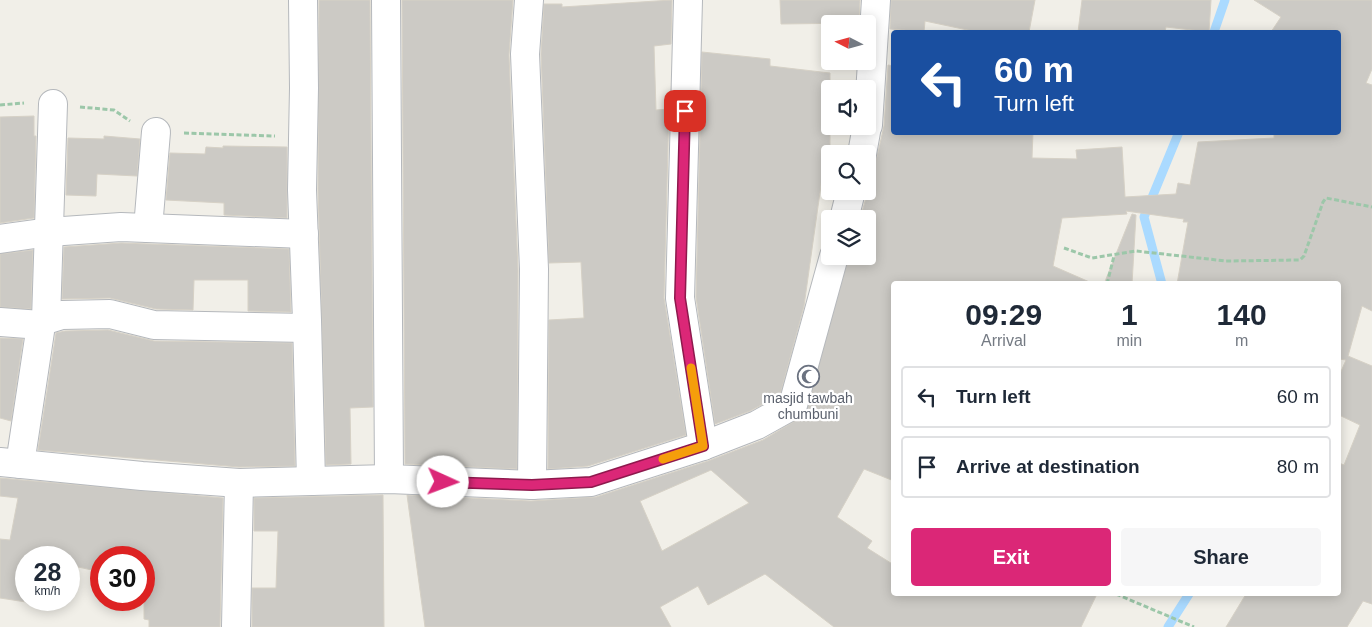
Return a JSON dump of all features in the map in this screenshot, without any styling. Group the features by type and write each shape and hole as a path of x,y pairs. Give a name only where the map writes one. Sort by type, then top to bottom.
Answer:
{"street":[{"path":"303,0 302,190 311,481"},
{"path":"386,0 390,479"},
{"path":"529,0 526,54 534,269 532,485"},
{"path":"688,0 680,298 703,446"},
{"path":"870,80 876,0"},
{"path":"53,104 49,232 43,322 10,463 239,483 390,479 532,485 591,482 703,446 757,425 793,405 832,265"},
{"path":"148,228 156,132"},
{"path":"0,239 49,232 121,227 304,234"},
{"path":"0,322 43,322 62,315 110,314 154,324 307,328"},
{"path":"236,627 239,483"}],"path":[{"path":"1064,248 1092,258 1114,256 1136,250 1226,262 1300,260 1326,198 1372,207"},
{"path":"1108,281 1114,256"},
{"path":"1120,596 1158,613 1194,626"}],"building":[{"path":"319,0 370,0 373,407 350,408 351,464 326,465 318,190"},
{"path":"402,0 513,0 509,55 518,269 517,469 405,464"},
{"path":"672,0 671,44 654,46 656,110 669,109 664,298 686,435 588,466 548,469 549,320 584,318 581,262 549,263 541,54 544,4 562,4 562,7"},
{"path":"780,0 860,0 859,15 821,15 821,23 781,24"},
{"path":"891,0 1035,0 1029,30 968,30 925,21 924,30 890,29"},
{"path":"1082,0 1211,0 1209,30 1166,27 1165,30 1078,30"},
{"path":"1254,0 1372,0 1372,69 1366,83 1372,85 1372,311 1362,306 1348,356 1372,366 1372,604 1363,601 1347,627 1226,627 1245,596 1341,596 1341,464 1344,465 1360,425 1341,416 1341,371 1346,360 1341,359 1341,281 1178,281 1188,222 1183,222 1184,219 1126,211 1127,214 1062,218 1053,266 1087,281 891,281 891,480 864,469 837,517 872,541 867,548 891,563 891,596 1096,596 1081,627 834,627 765,574 708,605 698,586 660,607 671,627 425,627 407,495 531,501 596,497 708,461 763,440 805,415 847,265 876,265 876,210 863,210 865,200 876,200 876,159 884,126 888,65 891,66 891,135 1033,135 1032,158 1077,159 1076,150 1122,147 1125,197 1176,194 1178,183 1190,185 1198,142 1274,138 1274,135 1341,135 1341,30 1272,30 1281,17","holes":["711,470 749,503 662,551 640,501"]},
{"path":"702,52 770,59 770,66 830,73 830,80 821,80 821,135 830,135 830,145 821,145 821,185 804,306 780,395 750,411 715,424 696,297"},
{"path":"34,116 34,136 36,136 34,218 0,223 0,117"},
{"path":"104,136 140,139 137,176 97,174 96,196 66,195 68,138 104,139"},
{"path":"223,146 287,147 287,218 224,215 224,203 166,200 170,153 205,154 206,147 223,148"},
{"path":"1132,214 1136,215 1132,281 1105,281"},
{"path":"121,243 289,249 291,312 248,311 248,280 194,280 193,310 156,309 110,298 62,299 64,247"},
{"path":"33,250 31,309 0,307 0,254"},
{"path":"108,330 154,341 292,343 295,466 239,467 38,450 56,333"},
{"path":"0,338 23,339 11,421 0,418"},
{"path":"0,478 223,498 220,627 149,627 149,620 144,619 144,611 155,611 155,546 90,546 90,570 80,567 80,546 15,546 15,600 0,598 0,539 10,540 18,498 0,496"},
{"path":"383,495 384,627 252,627 252,588 276,588 278,531 254,531 254,498"}],"waterway":[{"path":"1215,30 1225,0"},
{"path":"1161,281 1144,217 1178,135"},
{"path":"1168,627 1188,596"}],"slow traffic":[{"path":"663,459 703,446 691,368"}],"place":[{"name":"masjid tawbah chumbuni","path":"808,376"}],"route":[{"path":"443,482 532,485 591,482 703,446 680,298 685,111"}]}
